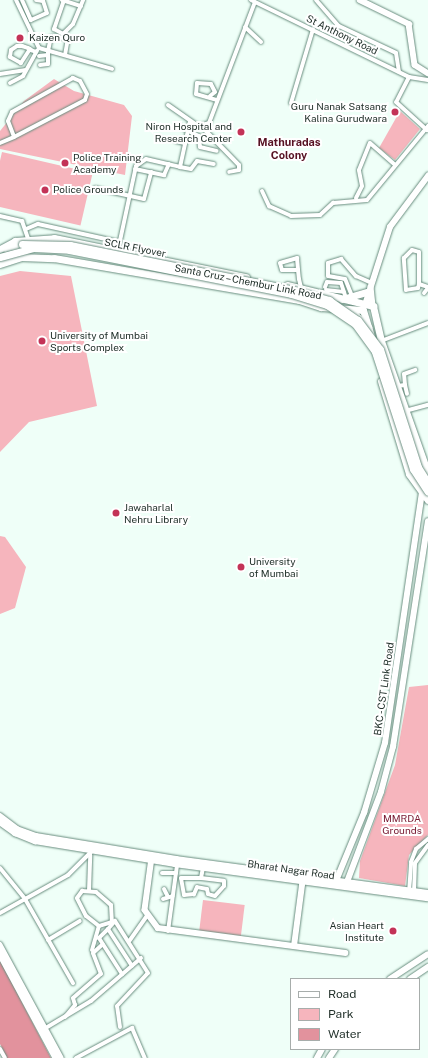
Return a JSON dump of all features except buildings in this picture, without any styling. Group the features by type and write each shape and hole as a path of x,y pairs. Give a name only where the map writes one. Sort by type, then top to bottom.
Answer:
{"highway":[{"name":"Santa Cruz – Chembur Link Road","path":"2,249 28,238 54,238 301,288 324,290 365,308 374,310"},
{"name":"SCLR Flyover","path":"2,249 22,244 70,245 291,289 329,300 358,320 370,334 388,370 418,466 428,483"},
{"path":"0,257 34,248 69,250 290,294 327,305 354,324 375,352 413,469 428,500"},
{"name":"Santa Cruz – Chembur Link Road","path":"0,264 21,257 54,258 164,276 320,307 343,298"},
{"path":"164,276 168,260"},
{"path":"370,287 343,298 360,317 372,339"},
{"path":"324,290 320,307 345,320 363,339 376,364"},
{"path":"365,308 376,364 409,474 425,493"},
{"path":"374,310 381,341 428,474"}],"main road":[{"path":"392,978 428,954"},
{"path":"412,978 428,967"}],"street":[{"path":"16,0 25,23 39,48 48,53"},
{"path":"22,0 31,20"},
{"path":"25,23 47,13 43,1 36,0"},
{"path":"81,6 63,1 54,29 65,33 72,26 81,6 83,0"},
{"path":"316,0 339,26 396,53 398,72"},
{"path":"360,0 409,24 415,65 428,73"},
{"path":"202,127 209,123 253,1"},
{"name":"St Anthony Road","path":"253,1 409,77 428,80"},
{"path":"244,27 261,42"},
{"path":"291,103 313,29"},
{"path":"40,65 48,64 48,53 51,37 68,38 65,55"},
{"path":"30,49 23,62 10,57 12,48 30,49 37,54 48,53 65,55 112,69"},
{"path":"10,83 26,70 37,54 39,48"},
{"path":"0,74 26,70"},
{"path":"262,191 269,206 291,216 320,215 333,202 356,198 367,200 427,128 397,105 396,96 409,77"},
{"path":"0,143 14,137 85,100 87,94 80,81 73,78 12,112 8,121 14,137"},
{"path":"197,83 211,84 215,92 210,96 207,100 196,94 197,83"},
{"path":"210,96 217,100"},
{"path":"168,105 190,121 202,127 239,165 239,170 229,172"},
{"path":"180,166 190,121"},
{"path":"178,125 199,136 200,147 217,152"},
{"path":"176,141 185,143"},
{"path":"356,198 362,186 359,170 370,143 395,165"},
{"path":"118,250 135,169 143,159 191,169 197,161 214,164"},
{"path":"135,169 166,174 169,164"},
{"path":"95,188 129,196 146,198 151,172"},
{"path":"365,308 370,287 390,227 428,176"},
{"path":"0,216 22,221 28,238"},
{"path":"26,229 38,224 119,242"},
{"path":"412,250 418,252 419,284 415,289 404,288 404,258 412,250"},
{"path":"298,270 282,270 280,263 295,257 298,270 301,288"},
{"path":"343,298 345,279 328,276 328,263 341,259 356,276 370,287 374,310"},
{"path":"324,290 327,282 341,283 343,298"},
{"path":"419,284 428,287 424,293"},
{"path":"381,341 428,323"},
{"path":"407,394 404,374 414,370"},
{"path":"396,386 405,385"},
{"path":"390,414 428,405"},
{"name":"BKC - CST Link Road","path":"336,881 369,799 382,758 411,567 425,493"},
{"name":"BKC - CST Link Road","path":"347,882 378,802 390,760 400,712 411,624 428,522"},
{"path":"411,567 420,568"},
{"path":"402,624 411,624"},
{"path":"382,758 390,760"},
{"path":"369,799 378,802"},
{"path":"0,816 29,834 152,858 147,916 130,940"},
{"path":"0,822 35,841 83,844"},
{"path":"411,893 413,855 428,839"},
{"path":"411,893 415,864 428,845"},
{"path":"0,913 68,875 90,854 94,846"},
{"path":"89,891 90,854"},
{"name":"Bharat Nagar Road","path":"152,858 411,893 428,893"},
{"name":"Bharat Nagar Road","path":"152,858 177,865 303,879 347,882 411,893 428,898"},
{"path":"168,931 177,865"},
{"path":"0,868 25,898 73,983"},
{"path":"204,879 205,868"},
{"path":"162,873 176,873"},
{"path":"183,876 204,879 224,881 224,886 215,896 208,894 207,889 197,887 194,894 184,895 180,890 183,876"},
{"path":"294,946 303,879"},
{"path":"164,890 167,895 173,896"},
{"path":"89,891 96,892 111,905 112,922 100,926 86,916 77,898 78,893 89,891"},
{"path":"163,900 167,895"},
{"path":"147,916 158,928 168,931 345,953"},
{"path":"48,940 80,921"},
{"path":"120,1027 116,1006 148,973 141,958 118,921 99,936 122,974"},
{"path":"92,950 100,926"},
{"path":"108,929 132,966"},
{"path":"78,1009 73,998 102,973 93,953 103,944"},
{"path":"0,945 20,986 44,1029 56,1058"},
{"path":"0,954 20,986"},
{"path":"44,1029 78,1009 141,958"},
{"path":"65,1017 75,1005"},
{"path":"76,1058 132,1028 145,1058"},
{"path":"52,1046 61,1058"},
{"path":"0,1049 5,1058"}],"green space":[{"path":"54,79 74,91 124,105 132,116 125,175 0,149 0,131 24,101"},
{"path":"400,111 420,129 395,160 379,148"},
{"name":"Police Grounds","path":"2,152 93,173 80,226 0,207 0,161"},
{"name":"University of Mumbai Sports Complex","path":"20,271 71,276 97,406 29,422 0,452 0,276"},
{"path":"0,536 5,537 26,567 15,608 0,614"},
{"name":"MMRDA Grounds","path":"428,685 428,835 409,855 405,886 359,878 360,861 395,765 409,687"},
{"path":"203,900 245,905 241,936 199,931"}],"water":[{"path":"0,960 51,1058 7,1058 0,1044"}],"place":[{"name":"Kaizen Quro","path":"20,38"},
{"name":"Guru Nanak Satsang Kalina Gurudwara","path":"395,112"},
{"name":"Niron Hospital and Research Center","path":"241,132"},
{"name":"Police Training Academy","path":"65,163"},
{"name":"Police Grounds","path":"45,190"},
{"name":"University of Mumbai Sports Complex","path":"42,341"},
{"name":"Jawaharlal Nehru Library","path":"116,513"},
{"name":"University of Mumbai","path":"241,567"},
{"name":"Asian Heart Institute","path":"393,931"}],"district":[{"name":"Mathuradas Colony","path":"289,149"}]}
